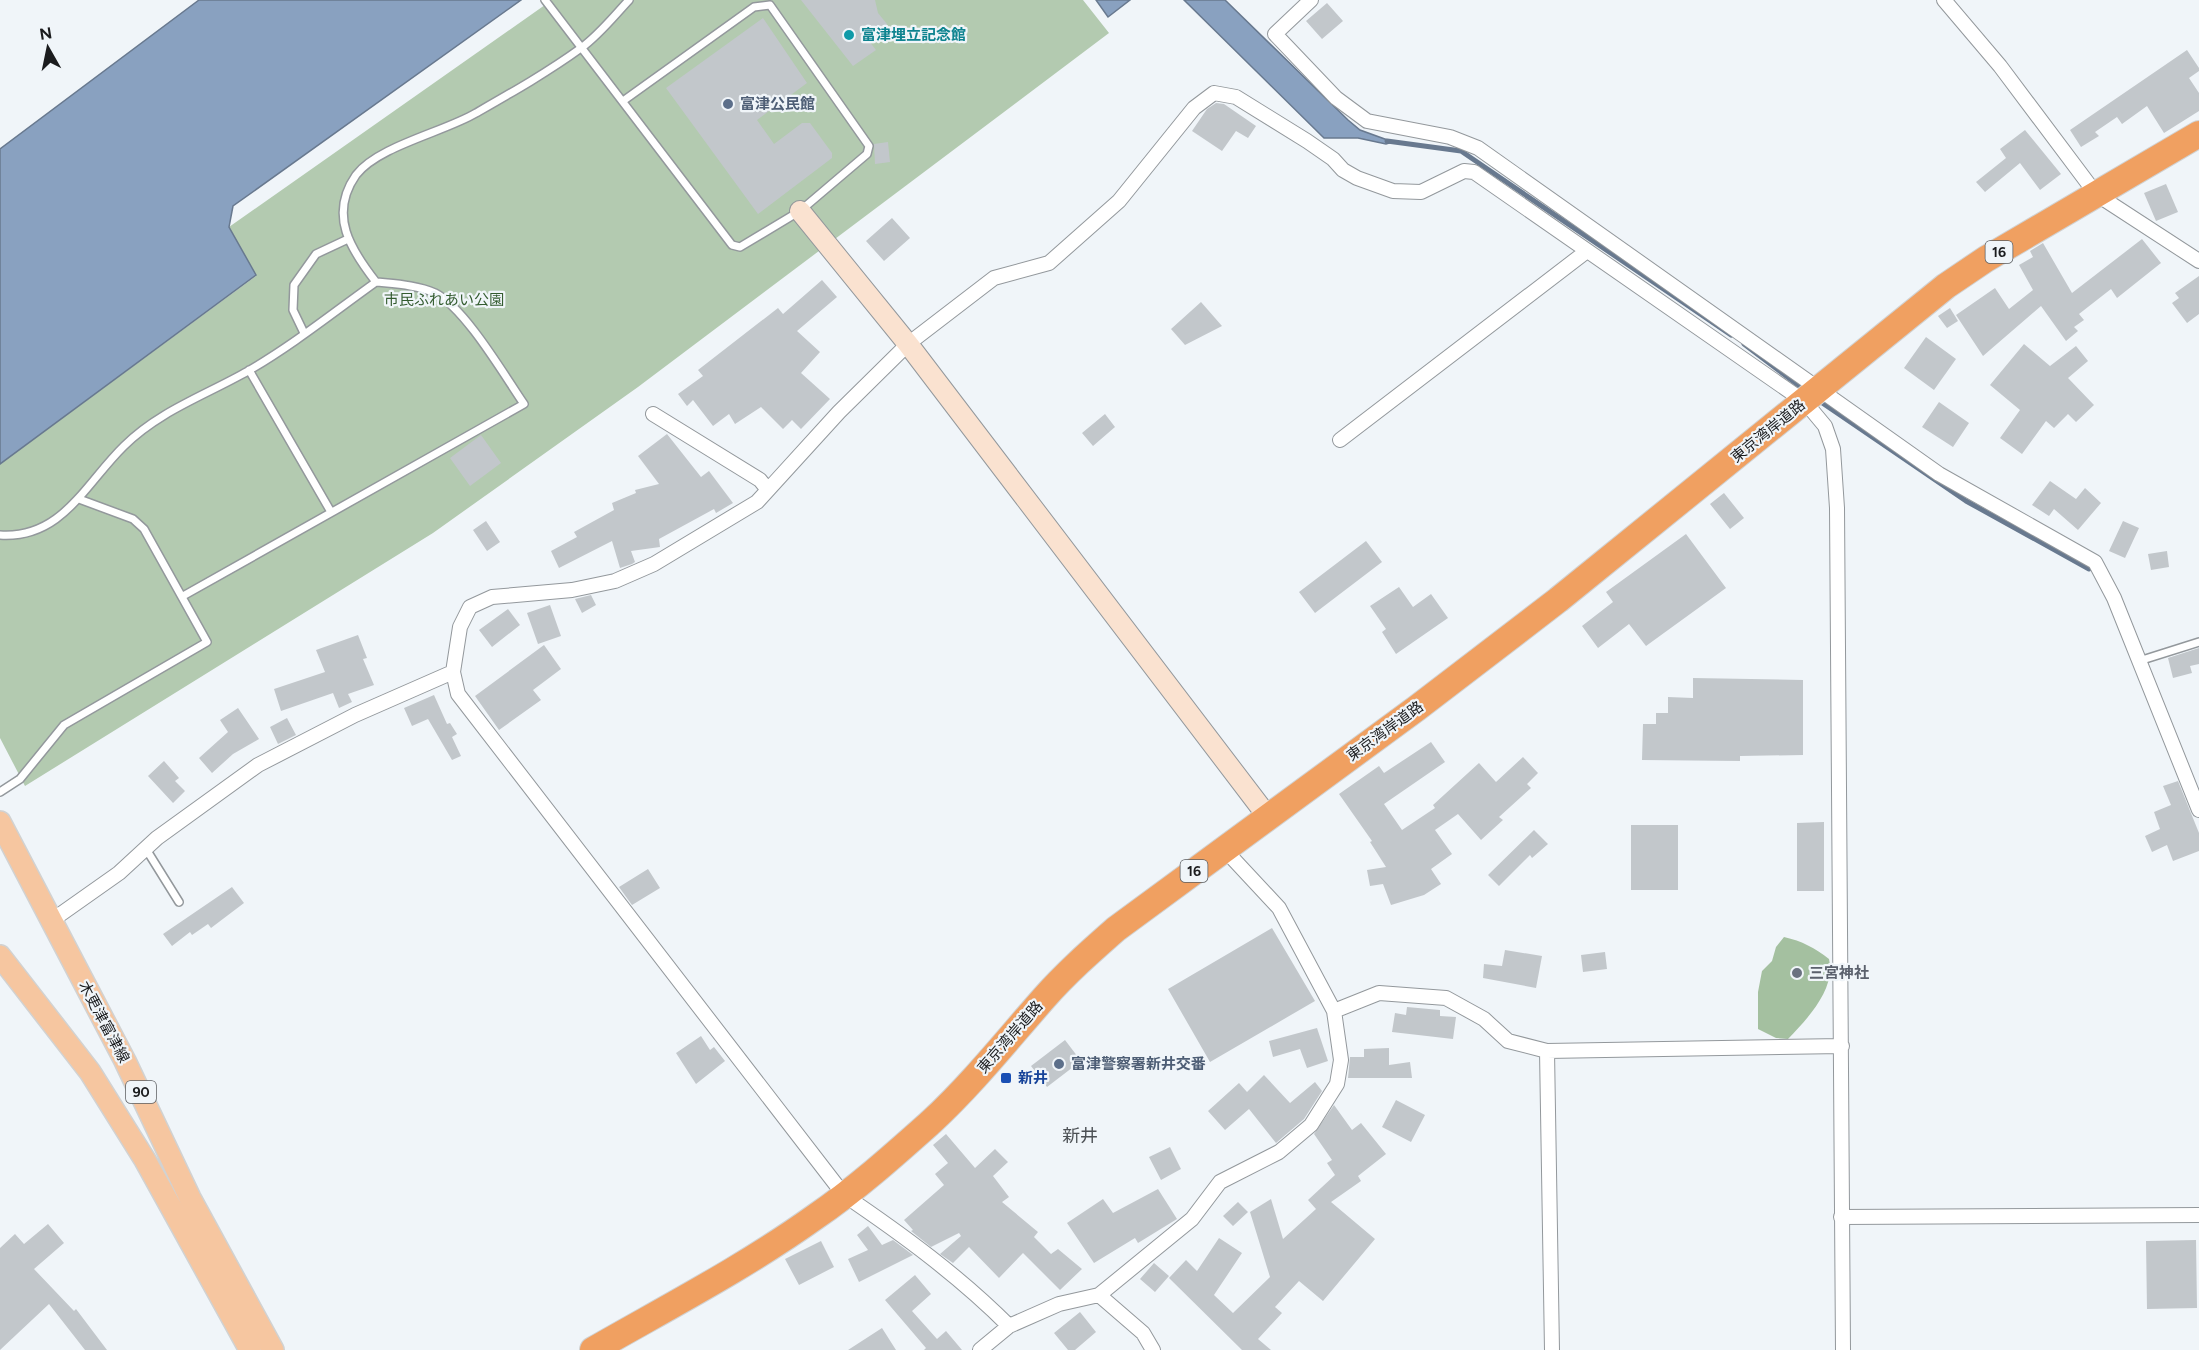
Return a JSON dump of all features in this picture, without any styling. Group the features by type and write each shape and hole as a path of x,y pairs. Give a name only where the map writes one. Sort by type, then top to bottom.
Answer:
{"highway":[{"name":"東京湾岸道路","path":"593,1350 752,1259 844,1195 932,1120 969,1084 1080,961 1116,929 1558,600 1946,286 2199,134"}],"main road":[{"name":"木更津富津線","path":"2,832 125,1061 190,1198 273,1350"},
{"name":"90","path":"0,957 90,1072 145,1160 250,1350"}],"street":[{"path":"1311,0 1275,34 1336,98 1367,121 1450,137 1478,148 1812,395 1825,426 1833,449 1837,508 1843,1350"},
{"path":"1944,0 2000,66 2096,194 2199,261"},
{"path":"1009,1326 973,1290 909,1239 844,1195 458,694 453,672 460,627 470,607 492,597 573,590 615,580 654,564 757,502 839,412 908,344 994,278 1049,263 1119,201 1194,108 1214,93 1236,97 1307,141 1333,159 1343,170 1357,178 1394,191 1421,192 1464,171 1474,172 1587,251 1812,395 1939,474 2095,562 2114,598 2199,810"},
{"path":"800,211 908,344 1268,817"},
{"path":"1340,440 1587,251"},
{"path":"653,414 760,480 768,490"},
{"path":"51,921 119,873 209,799 258,765 355,715 453,672"},
{"path":"980,1350 1009,1326 1059,1304 1100,1295 1192,1219 1220,1182 1279,1152 1311,1125 1328,1102 1338,1076 1341,1046 1334,1011 1279,908 1224,849"},
{"path":"1334,1011 1379,993 1446,998 1484,1019 1508,1041 1547,1051 1842,1046"},
{"path":"1547,1051 1552,1350"},
{"path":"1841,1216 2199,1215"},
{"path":"1100,1295 1143,1333 1153,1350"}],"lane":[{"path":"546,0 732,245 740,247 800,211 867,154 869,146 770,5 754,8 623,100"},
{"path":"376,282 356,256 342,226 345,200 356,176 373,159 474,114 582,47 629,0"},
{"path":"304,333 293,310 294,285 316,254 348,238"},
{"path":"0,535 19,536 43,527 73,507 125,445 173,409 249,370 376,282 414,287 434,293 444,299 464,319 524,404 183,597"},
{"path":"249,370 331,512"},
{"path":"0,792 20,779 64,725 207,642 144,529 133,519 79,499"},
{"path":"2139,661 2199,642"},
{"path":"146,849 179,902"}],"green space":[{"name":"市民ふれあい公園","path":"552,0 1083,0 1109,33 638,387 433,533 25,786 0,738 0,464 256,276 229,227"},
{"path":"1784,937 1802,943 1824,955 1829,959 1830,970 1819,1002 1788,1039 1776,1038 1758,1029 1758,992 1762,971 1772,961 1776,947"}],"water":[{"path":"199,0 521,0 233,206 229,227 256,275 0,464 0,149"},
{"path":"1096,0 1130,0 1108,17"},
{"path":"1184,0 1225,0 1348,120 1360,130 1393,142 1386,144 1358,138 1324,138"}],"building":[{"name":"富津埋立記念館","path":"801,0 875,0 878,13 887,24 886,28 869,41 876,50 853,66"},
{"path":"1327,3 1343,21 1322,39 1306,21"},
{"name":"富津公民館","path":"763,18 807,83 757,120 774,144 802,123 810,123 832,153 832,158 758,214 666,88"},
{"path":"2187,50 2199,68 2199,71 2189,78 2199,93 2199,111 2164,133 2147,106 2122,124 2117,117 2095,132 2099,136 2081,147 2070,130"},
{"path":"1216,103 1224,104 1256,126 1248,138 1236,131 1222,151 1192,131 1207,109"},
{"path":"2025,130 2061,174 2040,190 2020,163 1985,192 1976,182 2006,158 2000,149"},
{"path":"888,142 890,162 875,164 874,144"},
{"path":"2166,184 2178,212 2156,221 2144,193"},
{"path":"892,218 910,238 884,261 866,241"},
{"path":"2142,239 2161,263 2117,298 2111,289 2079,314 2084,320 2074,327 2078,331 2066,341 2041,306 1983,356 1956,315 1995,288 2009,309 2033,290 2019,265 2033,257 2030,251 2043,243 2072,293"},
{"path":"2199,276 2199,314 2187,323 2172,303 2179,298 2175,293"},
{"path":"822,280 837,297 797,331 820,352 801,373 830,399 801,429 792,420 783,429 761,407 735,424 729,414 713,426 693,400 687,406 678,394 703,376 698,370 778,308 783,314"},
{"path":"1201,302 1222,326 1185,345 1171,329"},
{"path":"1950,308 1958,321 1947,328 1938,316"},
{"path":"1926,337 1956,359 1934,390 1904,368"},
{"path":"2024,344 2050,366 2076,346 2088,361 2068,378 2094,405 2076,422 2068,414 2054,428 2046,421 2022,454 2000,438 2020,410 1990,385"},
{"path":"1939,402 1969,423 1953,447 1922,427"},
{"path":"1105,414 1115,427 1093,446 1082,433"},
{"path":"667,434 701,477 709,471 733,503 716,513 714,509 659,539 660,547 631,551 635,562 632,564 620,568 612,541 559,568 551,551 577,537 574,532 614,510 612,503 636,493 635,490 659,484 638,456"},
{"path":"481,435 501,463 470,486 450,458"},
{"path":"2050,481 2076,499 2085,488 2101,503 2078,530 2054,509 2049,516 2032,505"},
{"path":"1724,493 1744,518 1730,529 1710,504"},
{"path":"486,521 500,542 487,551 473,530"},
{"path":"2123,521 2139,528 2125,558 2109,551"},
{"path":"1686,534 1726,588 1646,646 1629,624 1598,648 1582,626 1613,602 1606,592"},
{"path":"1366,541 1382,562 1315,613 1299,592"},
{"path":"2167,551 2169,567 2151,570 2148,554"},
{"path":"1399,587 1413,607 1431,594 1448,618 1396,654 1382,632 1386,629 1370,606"},
{"path":"591,595 596,605 582,613 575,599"},
{"path":"550,605 561,636 538,644 527,613"},
{"path":"508,609 520,625 492,647 479,630"},
{"path":"358,635 367,658 363,659 374,685 348,694 352,702 339,708 333,693 281,711 274,689 325,672 316,650"},
{"path":"544,645 561,669 533,690 541,700 499,730 475,696"},
{"path":"2199,648 2199,664 2190,666 2192,673 2173,678 2168,658"},
{"path":"1693,678 1803,680 1803,755 1740,756 1740,761 1642,760 1643,724 1656,724 1656,713 1668,713 1668,697 1693,698"},
{"path":"434,695 447,724 450,723 457,734 452,737 461,756 452,760 428,719 412,726 404,708"},
{"path":"238,708 259,739 233,754 212,773 199,758 228,732 220,720"},
{"path":"287,718 296,735 278,744 270,727"},
{"path":"1431,742 1445,762 1384,804 1402,830 1435,808 1433,805 1479,763 1496,782 1523,757 1538,773 1527,784 1531,788 1499,817 1503,820 1481,840 1458,814 1435,830 1452,854 1431,869 1441,884 1424,895 1391,905 1383,884 1370,886 1367,870 1386,867 1370,842 1372,841 1339,794 1379,766 1384,773"},
{"path":"164,761 179,778 175,781 185,791 173,803 148,776"},
{"path":"2178,781 2199,833 2199,851 2173,861 2167,845 2152,852 2145,836 2160,829 2154,812 2171,805 2163,786"},
{"path":"1824,822 1824,891 1797,891 1797,823"},
{"path":"1631,825 1678,825 1678,890 1631,890"},
{"path":"1534,830 1548,844 1532,858 1530,855 1499,886 1488,875"},
{"path":"648,869 660,888 632,905 619,887"},
{"path":"232,887 244,903 211,928 208,924 192,935 190,932 172,946 163,934"},
{"path":"1272,928 1315,1001 1210,1062 1168,989"},
{"path":"1505,950 1542,956 1536,988 1483,978 1484,964 1502,966"},
{"path":"1605,952 1607,969 1583,972 1581,955"},
{"path":"1407,1007 1440,1010 1440,1016 1456,1017 1453,1039 1392,1032 1395,1013 1406,1015"},
{"path":"1317,1028 1328,1061 1307,1068 1300,1049 1273,1057 1269,1041"},
{"path":"701,1036 710,1050 714,1047 725,1061 696,1084 676,1053"},
{"path":"1065,1040 1081,1061 1047,1087 1031,1066"},
{"path":"1389,1048 1389,1065 1410,1062 1412,1078 1348,1078 1350,1057 1364,1057 1364,1049"},
{"path":"1264,1075 1290,1103 1315,1082 1322,1091 1304,1119 1276,1143 1249,1109 1225,1130 1208,1111 1239,1083 1247,1092"},
{"path":"1396,1100 1425,1115 1411,1142 1382,1127"},
{"path":"1334,1105 1352,1130 1361,1123 1386,1154 1358,1176 1361,1181 1331,1202 1375,1239 1323,1301 1299,1281 1275,1307 1282,1313 1258,1339 1271,1350 1242,1350 1169,1278 1186,1260 1197,1271 1219,1238 1242,1253 1214,1295 1233,1313 1270,1277 1250,1212 1271,1199 1283,1239 1316,1209 1308,1200 1335,1175 1327,1163 1332,1160 1314,1134"},
{"path":"946,1134 975,1168 995,1149 1008,1162 993,1176 1009,1197 1002,1202 1038,1232 1034,1237 1051,1254 1058,1249 1082,1269 1060,1290 1023,1253 999,1278 969,1247 953,1263 940,1254 961,1236 959,1233 931,1247 911,1231 913,1230 904,1220 944,1185 935,1174 948,1163 933,1145"},
{"path":"1170,1147 1181,1169 1161,1180 1149,1157"},
{"path":"1158,1189 1177,1219 1138,1243 1135,1238 1094,1263 1067,1223 1103,1199 1113,1213"},
{"path":"1238,1202 1248,1212 1233,1226 1223,1216"},
{"path":"48,1224 64,1243 34,1269 74,1311 76,1309 107,1350 85,1350 49,1304 0,1350 0,1248 15,1234 24,1244"},
{"path":"868,1226 882,1245 893,1240 913,1255 859,1282 848,1259 868,1250 857,1235"},
{"path":"2196,1240 2197,1308 2147,1309 2146,1241"},
{"path":"821,1241 834,1267 799,1285 785,1259"},
{"path":"1154,1263 1169,1276 1155,1292 1140,1279"},
{"path":"915,1275 931,1294 912,1311 937,1339 946,1331 962,1350 924,1350 926,1348 885,1300"},
{"path":"1080,1312 1096,1332 1075,1350 1068,1350 1054,1333"},
{"path":"882,1328 896,1350 848,1350"}],"waterway":[{"path":"1387,141 1461,151 1731,335"},
{"path":"1744,344 1806,391"},
{"path":"1818,400 1966,501 2089,569"}],"place":[{"name":"富津埋立記念館","path":"849,35"},
{"name":"富津公民館","path":"728,104"},
{"name":"三宮神社","path":"1797,973"},
{"name":"富津警察署新井交番","path":"1059,1064"},
{"name":"新井","path":"1006,1078"}],"district":[{"name":"新井","path":"1080,1136"}]}
